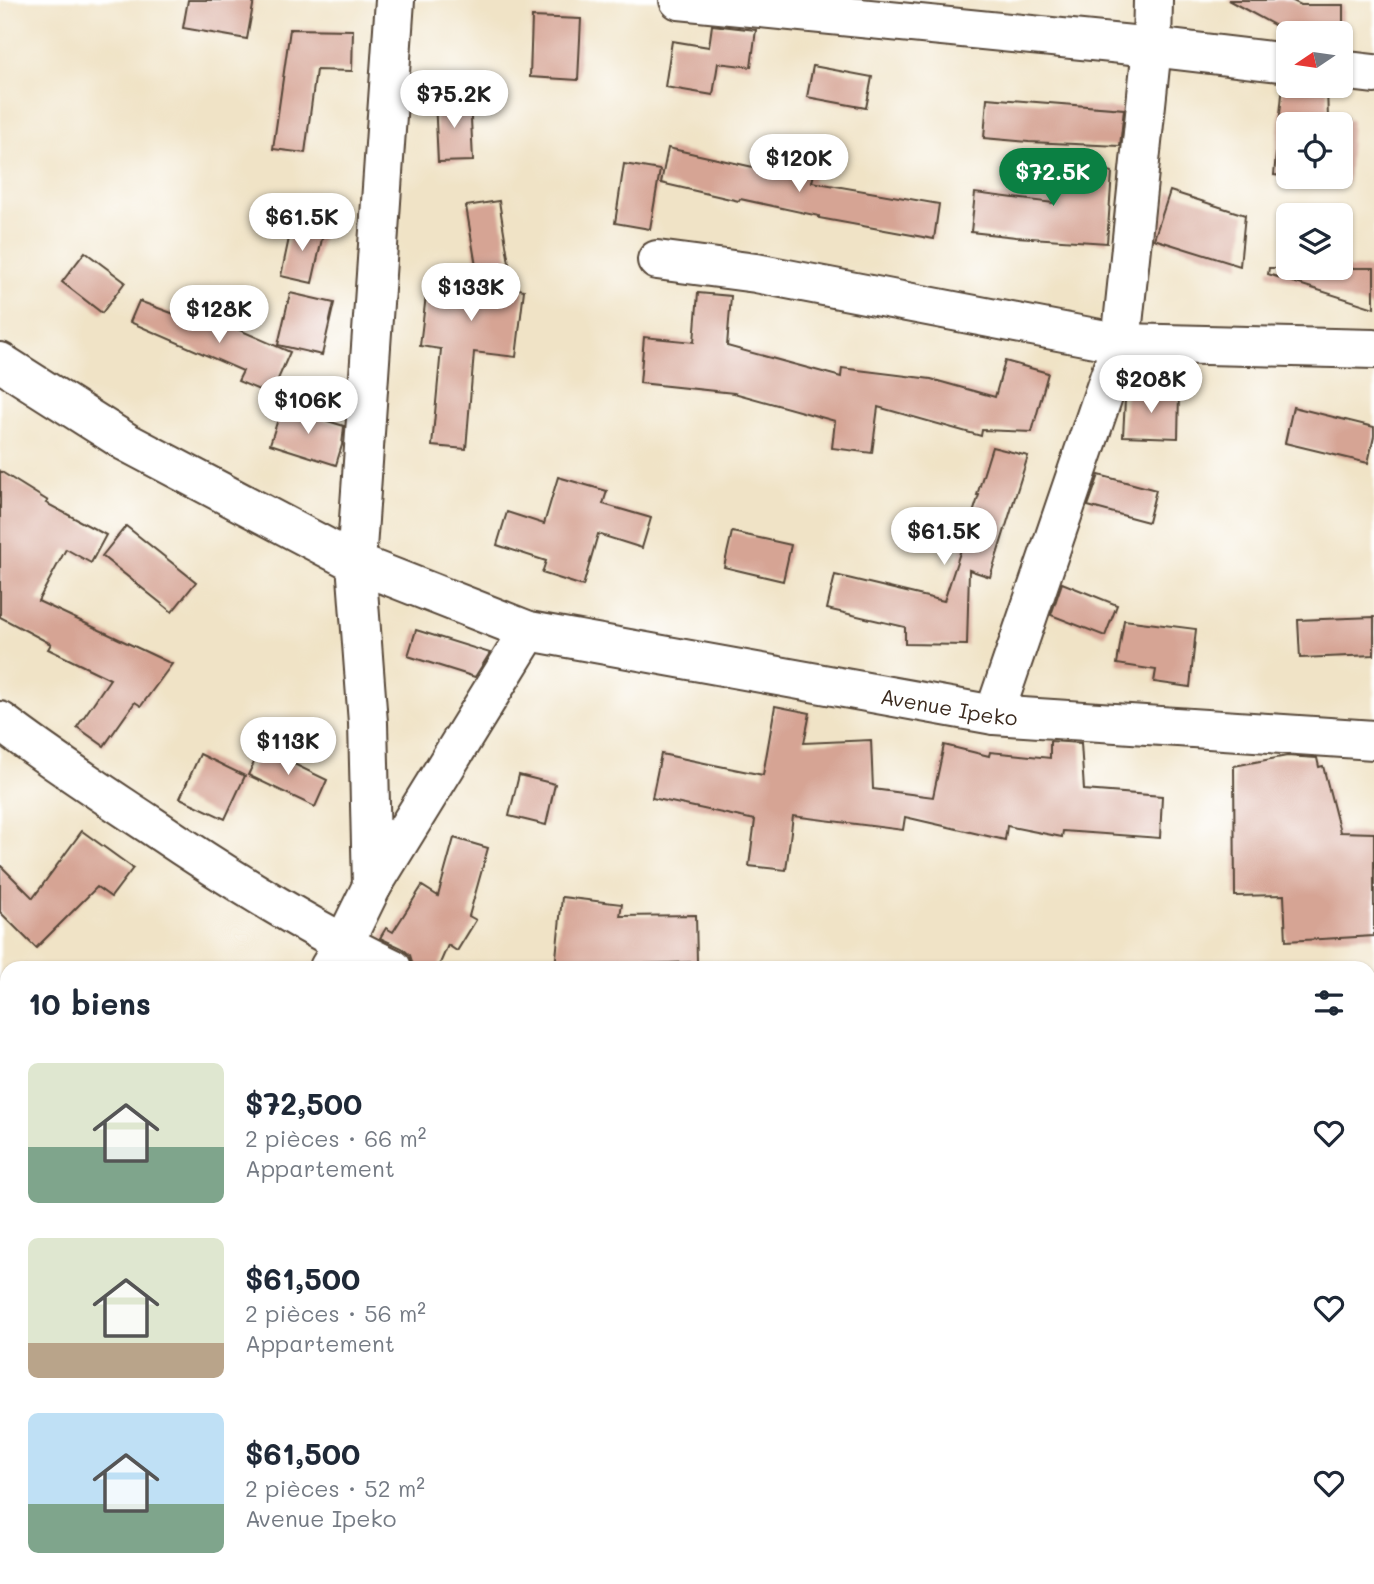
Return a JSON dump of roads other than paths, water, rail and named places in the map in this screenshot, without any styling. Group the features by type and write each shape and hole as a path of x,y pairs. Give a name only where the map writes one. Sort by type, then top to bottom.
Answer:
{"street":[{"path":"372,886 368,723 356,563 396,0"},
{"path":"678,0 1276,62"},
{"path":"994,715 1121,343 1152,47 1153,0"},
{"path":"1353,71 1374,74"},
{"path":"657,260 756,273 1121,343 1374,349"},
{"name":"Avenue Ipeko","path":"0,362 126,442 356,563 529,631 994,715 1374,740"},
{"path":"336,956 372,886 529,631"},
{"path":"0,721 55,762 224,874 336,956 359,961"}]}
